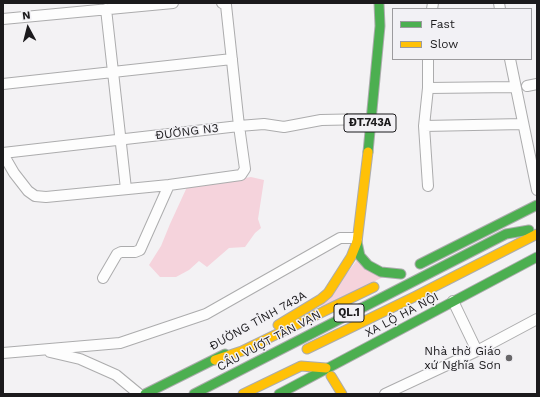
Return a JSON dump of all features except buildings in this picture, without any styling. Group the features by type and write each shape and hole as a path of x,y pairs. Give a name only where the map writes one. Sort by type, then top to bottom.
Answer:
{"main road":[{"name":"ĐƯỜNG TỈNH 743A","path":"145,394 182,374 215,360 287,320 321,299 328,293 351,258 357,240 367,166 370,119 380,26 379,3"},
{"name":"QL.1","path":"215,360 242,351 537,205"},
{"name":"QL.1","path":"510,240 534,230"},
{"name":"ĐƯỜNG TỈNH 743A","path":"357,240 360,256 368,265 381,272 408,270"},
{"name":"CẦU VƯỢT TÂN VẠN","path":"299,353 510,240"},
{"name":"CẦU VƯỢT TÂN VẠN","path":"194,394 389,293 510,240"},
{"name":"CẦU VƯỢT TÂN VẠN","path":"206,394 510,240"},
{"name":"XA LỘ HÀ NỘI","path":"296,394 329,372 453,301 537,257"},
{"name":"XA LỘ HÀ NỘI","path":"447,316 461,309"},
{"name":"XA LỘ HÀ NỘI","path":"278,394 372,355"},
{"path":"244,394 301,366 329,372 342,394"}],"street":[{"path":"3,19 106,8 173,3"},
{"path":"3,154 14,173 28,191 35,196 46,197 169,185 241,175 245,169 225,4"},
{"path":"106,8 126,189"},
{"path":"3,84 232,58"},
{"path":"428,60 428,88 424,126 428,186"},
{"path":"510,60 537,190"},
{"path":"527,86 537,84"},
{"path":"428,88 515,87"},
{"name":"ĐƯỜNG N3","path":"3,154 239,126 264,124 284,127 320,120 370,119"},
{"path":"424,126 523,124"},
{"path":"103,278 117,254 121,252 135,252 140,250 169,185"},
{"path":"3,354 120,343 206,314 340,238 357,240"},
{"path":"453,301 461,309 477,351"},
{"path":"385,394 477,351 537,320"},
{"path":"42,350 80,359 116,374 139,394"}],"shaded area":[{"path":"251,177 264,180 258,219 261,228 255,233 245,247 229,248 207,267 199,261 189,270 176,277 160,277 149,265 161,246 187,187"},
{"path":"358,259 383,277 317,311"}],"traffic: fast":[{"path":"368,152 380,26 379,3"},
{"path":"420,264 537,205"},
{"path":"194,394 506,234 529,230"},
{"path":"357,242 360,256 368,265 381,272 401,274"},
{"path":"279,394 537,257"},
{"path":"145,394 225,354"}],"traffic: slow":[{"path":"278,325 321,299 328,293 351,257 357,242 368,152"},
{"path":"307,349 416,296 537,234"},
{"path":"215,360 242,351 374,287"},
{"path":"243,394 301,366 326,368"},
{"path":"331,376 342,394"}],"place":[{"name":"Nhà thờ Giáo xứ Nghĩa Sơn","path":"509,358"}]}
